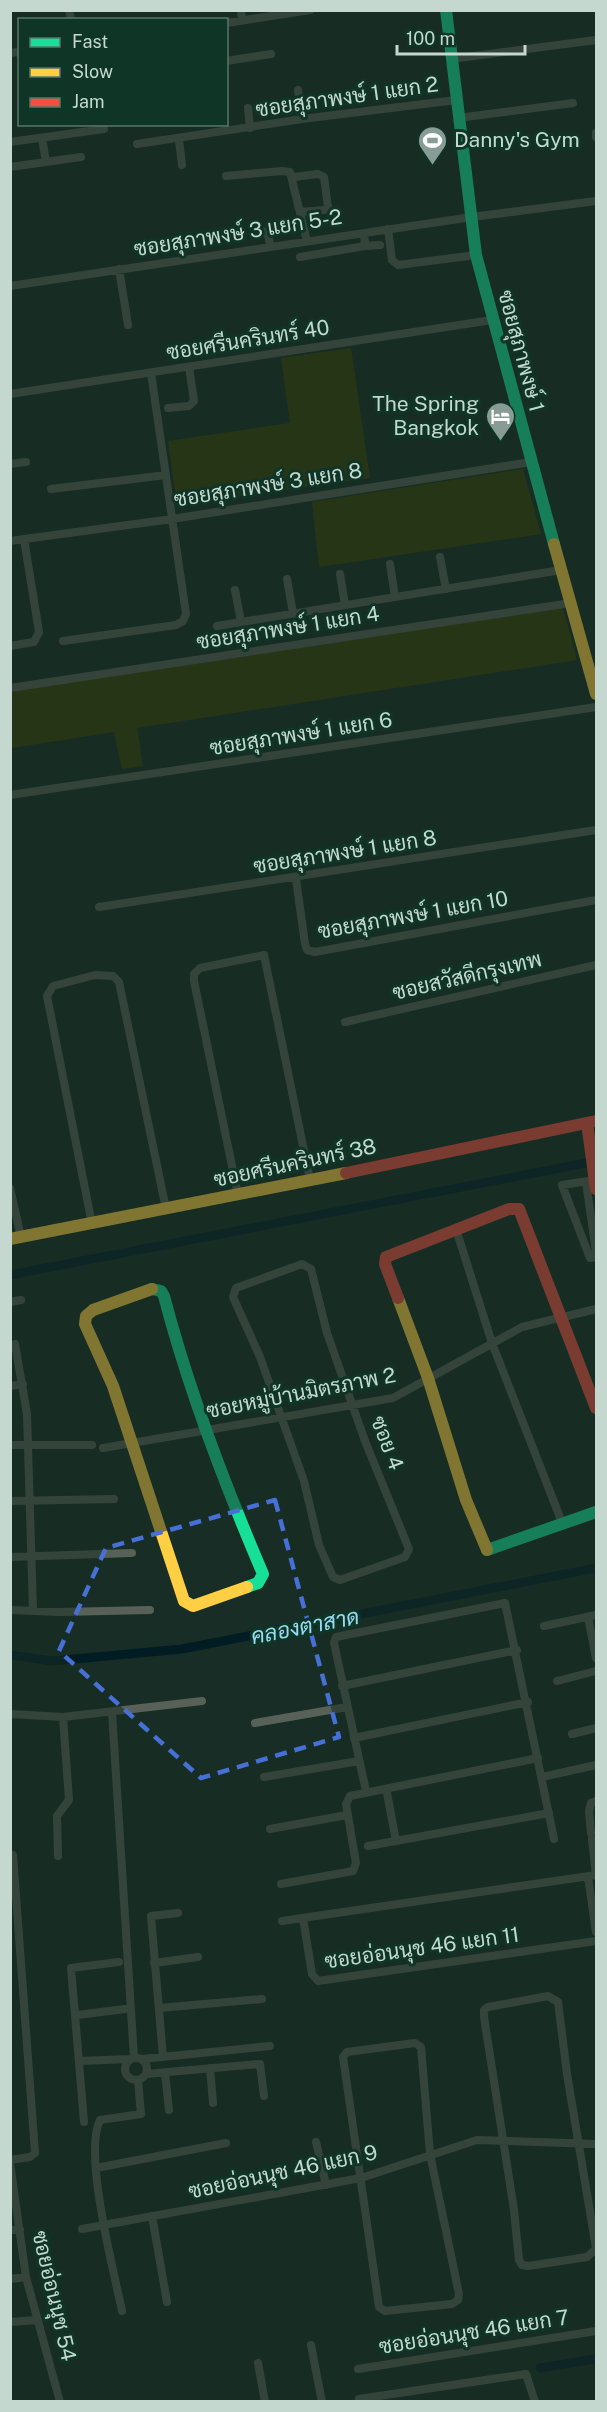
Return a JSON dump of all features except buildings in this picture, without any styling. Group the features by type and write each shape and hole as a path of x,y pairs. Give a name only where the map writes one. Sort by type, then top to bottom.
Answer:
{"street":[{"path":"241,10 242,20"},
{"path":"228,22 310,10"},
{"name":"ซอยสุภาพงษ์ 1","path":"446,10 476,255 531,462 597,694"},
{"path":"451,59 597,40"},
{"path":"228,61 271,54"},
{"path":"298,90 302,119"},
{"name":"ซอยสุภาพงษ์ 1 แยก 2","path":"137,144 179,140 302,119 456,100"},
{"path":"458,118 573,103"},
{"path":"248,108 250,128"},
{"path":"10,142 104,129"},
{"path":"42,138 46,162"},
{"path":"179,140 182,165"},
{"path":"10,167 81,157"},
{"path":"226,176 290,172 307,241"},
{"path":"293,177 318,174 324,177 328,207 325,210 300,212"},
{"name":"ซอยสุภาพงษ์ 3 แยก 5-2","path":"10,286 388,229 597,201"},
{"path":"388,229 392,260 399,265 476,255"},
{"path":"258,231 267,232 271,247"},
{"path":"364,233 365,246"},
{"path":"300,257 380,244"},
{"path":"119,269 128,325"},
{"name":"ซอยศรีนครินทร์ 40","path":"10,394 492,320"},
{"path":"168,408 189,406 194,401 189,367"},
{"path":"63,641 176,625 183,621 186,614 151,373"},
{"path":"10,464 26,462"},
{"name":"ซอยสุภาพงษ์ 3 แยก 8","path":"10,541 172,519 531,462"},
{"path":"51,489 165,475"},
{"path":"10,646 34,642 39,632 24,539"},
{"path":"440,557 446,589"},
{"path":"390,564 395,597"},
{"path":"217,626 561,570"},
{"path":"340,574 345,605"},
{"path":"287,579 293,614"},
{"path":"235,590 241,622"},
{"name":"ซอยสุภาพงษ์ 1 แยก 4","path":"10,688 571,603"},
{"name":"ซอยสุภาพงษ์ 1 แยก 6","path":"10,795 597,707"},
{"name":"ซอยสุภาพงษ์ 1 แยก 8","path":"99,907 296,879 597,830"},
{"name":"ซอยสุภาพงษ์ 1 แยก 10","path":"296,879 305,944 308,950 315,952 597,900"},
{"path":"238,1196 194,974 200,968 264,955 310,1180"},
{"name":"ซอยสวัสดีกรุงเทพ","path":"345,1022 597,965"},
{"path":"92,1224 47,996 53,986 80,979 107,975 117,978 119,982 166,1209"},
{"path":"592,1122 597,1252"},
{"name":"ซอยศรีนครินทร์ 38","path":"16,1238 238,1196 592,1122"},
{"path":"593,1181 562,1185 590,1258 597,1257"},
{"path":"10,1188 16,1238"},
{"path":"597,1408 519,1209 509,1209 388,1254 385,1259 428,1378 466,1500 486,1550 597,1512"},
{"path":"456,1229 492,1343 563,1525"},
{"name":"ซอย 4","path":"302,1263 311,1269 324,1323 353,1406 408,1543 409,1552 405,1557 340,1580 333,1576 319,1545 308,1492 260,1357 238,1310 234,1291 302,1263"},
{"path":"152,1289 161,1291 178,1351 207,1431 229,1494 263,1574 258,1583 193,1606 187,1605 184,1600 113,1386 85,1320 93,1310 152,1289"},
{"path":"10,1302 21,1300"},
{"name":"ซอยหมู่บ้านมิตรภาพ 2","path":"103,1448 282,1419 402,1395 428,1378 530,1324 597,1308"},
{"path":"15,1344 22,1384 28,1445 33,1611"},
{"path":"10,1386 22,1384"},
{"path":"10,1445 92,1445"},
{"path":"10,1501 114,1499"},
{"path":"10,1557 132,1553"},
{"path":"366,1791 342,1686 334,1643 336,1637 498,1603 507,1606 554,1839"},
{"path":"10,1610 150,1610"},
{"path":"544,1626 592,1616 597,1659"},
{"path":"342,1686 517,1650"},
{"path":"557,1681 597,1671"},
{"path":"10,1714 63,1718 202,1701"},
{"path":"354,1738 528,1702"},
{"path":"255,1723 347,1707"},
{"path":"112,1712 135,2059"},
{"path":"58,1856 57,1816 69,1800 63,1718"},
{"path":"572,1734 597,1728"},
{"path":"281,1884 353,1870 356,1863 347,1815 347,1797 366,1791 538,1758"},
{"path":"264,1777 359,1761"},
{"path":"542,1778 597,1765"},
{"path":"387,1793 396,1841"},
{"path":"597,1801 591,1803 589,1811 597,1932"},
{"path":"368,1846 549,1813"},
{"path":"270,1829 347,1815"},
{"name":"ซอยอ่อนนุช 54","path":"13,1855 35,2153 30,2157 10,2161 15,2230 60,2402"},
{"path":"282,1921 594,1876"},
{"path":"163,2057 151,1916 178,1913"},
{"name":"ซอยอ่อนนุช 46 แยก 11","path":"303,1918 312,1974 318,1981 597,1941"},
{"path":"154,1963 198,1957"},
{"path":"84,2122 77,2015 71,1968 119,1962"},
{"path":"548,1996 558,2002 567,2074 597,2249 587,2257 522,2265 503,2139 484,2010 548,1996"},
{"path":"159,2008 262,1999"},
{"path":"77,2015 125,2009"},
{"path":"419,2044 430,2154 459,2294 458,2300 452,2304 385,2311 379,2307 343,2057 346,2052 419,2044"},
{"path":"80,2061 163,2057 270,2046"},
{"path":"135,2059 147,2066 146,2074"},
{"path":"135,2059 124,2066 125,2073 130,2079 138,2080 146,2074 260,2064 264,2096"},
{"path":"210,2068 213,2103"},
{"path":"165,2073 169,2110"},
{"path":"122,2311 96,2169 95,2129 100,2120 141,2114 138,2080"},
{"name":"ซอยอ่อนนุช 46 แยก 9","path":"82,2229 361,2178 464,2142 503,2139 597,2144"},
{"path":"316,2142 326,2185"},
{"path":"96,2169 226,2143"},
{"path":"152,2217 167,2301"},
{"path":"10,2279 26,2277"},
{"path":"10,2322 38,2320"},
{"name":"ซอยอ่อนนุช 46 แยก 7","path":"357,2369 597,2331"},
{"path":"311,2345 322,2402"},
{"path":"258,2363 265,2402"},
{"path":"359,2402 359,2399 526,2374 535,2402"}],"highlighted area":[{"path":"275,1500 339,1737 201,1778 59,1651 106,1548"}],"green space":[{"path":"351,348 370,478 177,505 168,441 290,423 281,358"},
{"path":"523,469 541,534 319,567 312,502"},
{"path":"563,608 577,660 137,728 143,766 122,769 114,732 11,748 11,691"}],"waterway":[{"path":"10,1275 596,1161"},
{"name":"คลองตาสาด","path":"10,1655 53,1661 182,1649 596,1568"},
{"path":"540,2368 596,2359"}],"traffic: fast":[{"path":"446,10 476,255 554,544"},
{"path":"152,1289 161,1291 164,1296 208,1437 263,1574 258,1583 247,1587"},
{"path":"487,1550 596,1512"}],"traffic: slow":[{"path":"554,544 596,694"},
{"path":"10,1239 346,1173"},
{"path":"152,1289 93,1310 86,1316 85,1324 113,1386 184,1601 193,1606 247,1587"},
{"path":"398,1298 428,1378 466,1500 487,1550"}],"traffic: jam":[{"path":"346,1173 596,1121"},
{"path":"587,1123 596,1189"},
{"path":"398,1298 385,1264 386,1257 509,1209 519,1209 596,1408"}],"place":[{"name":"Danny's Gym","path":"433,166"},
{"name":"The Spring Bangkok","path":"500,442"}]}
